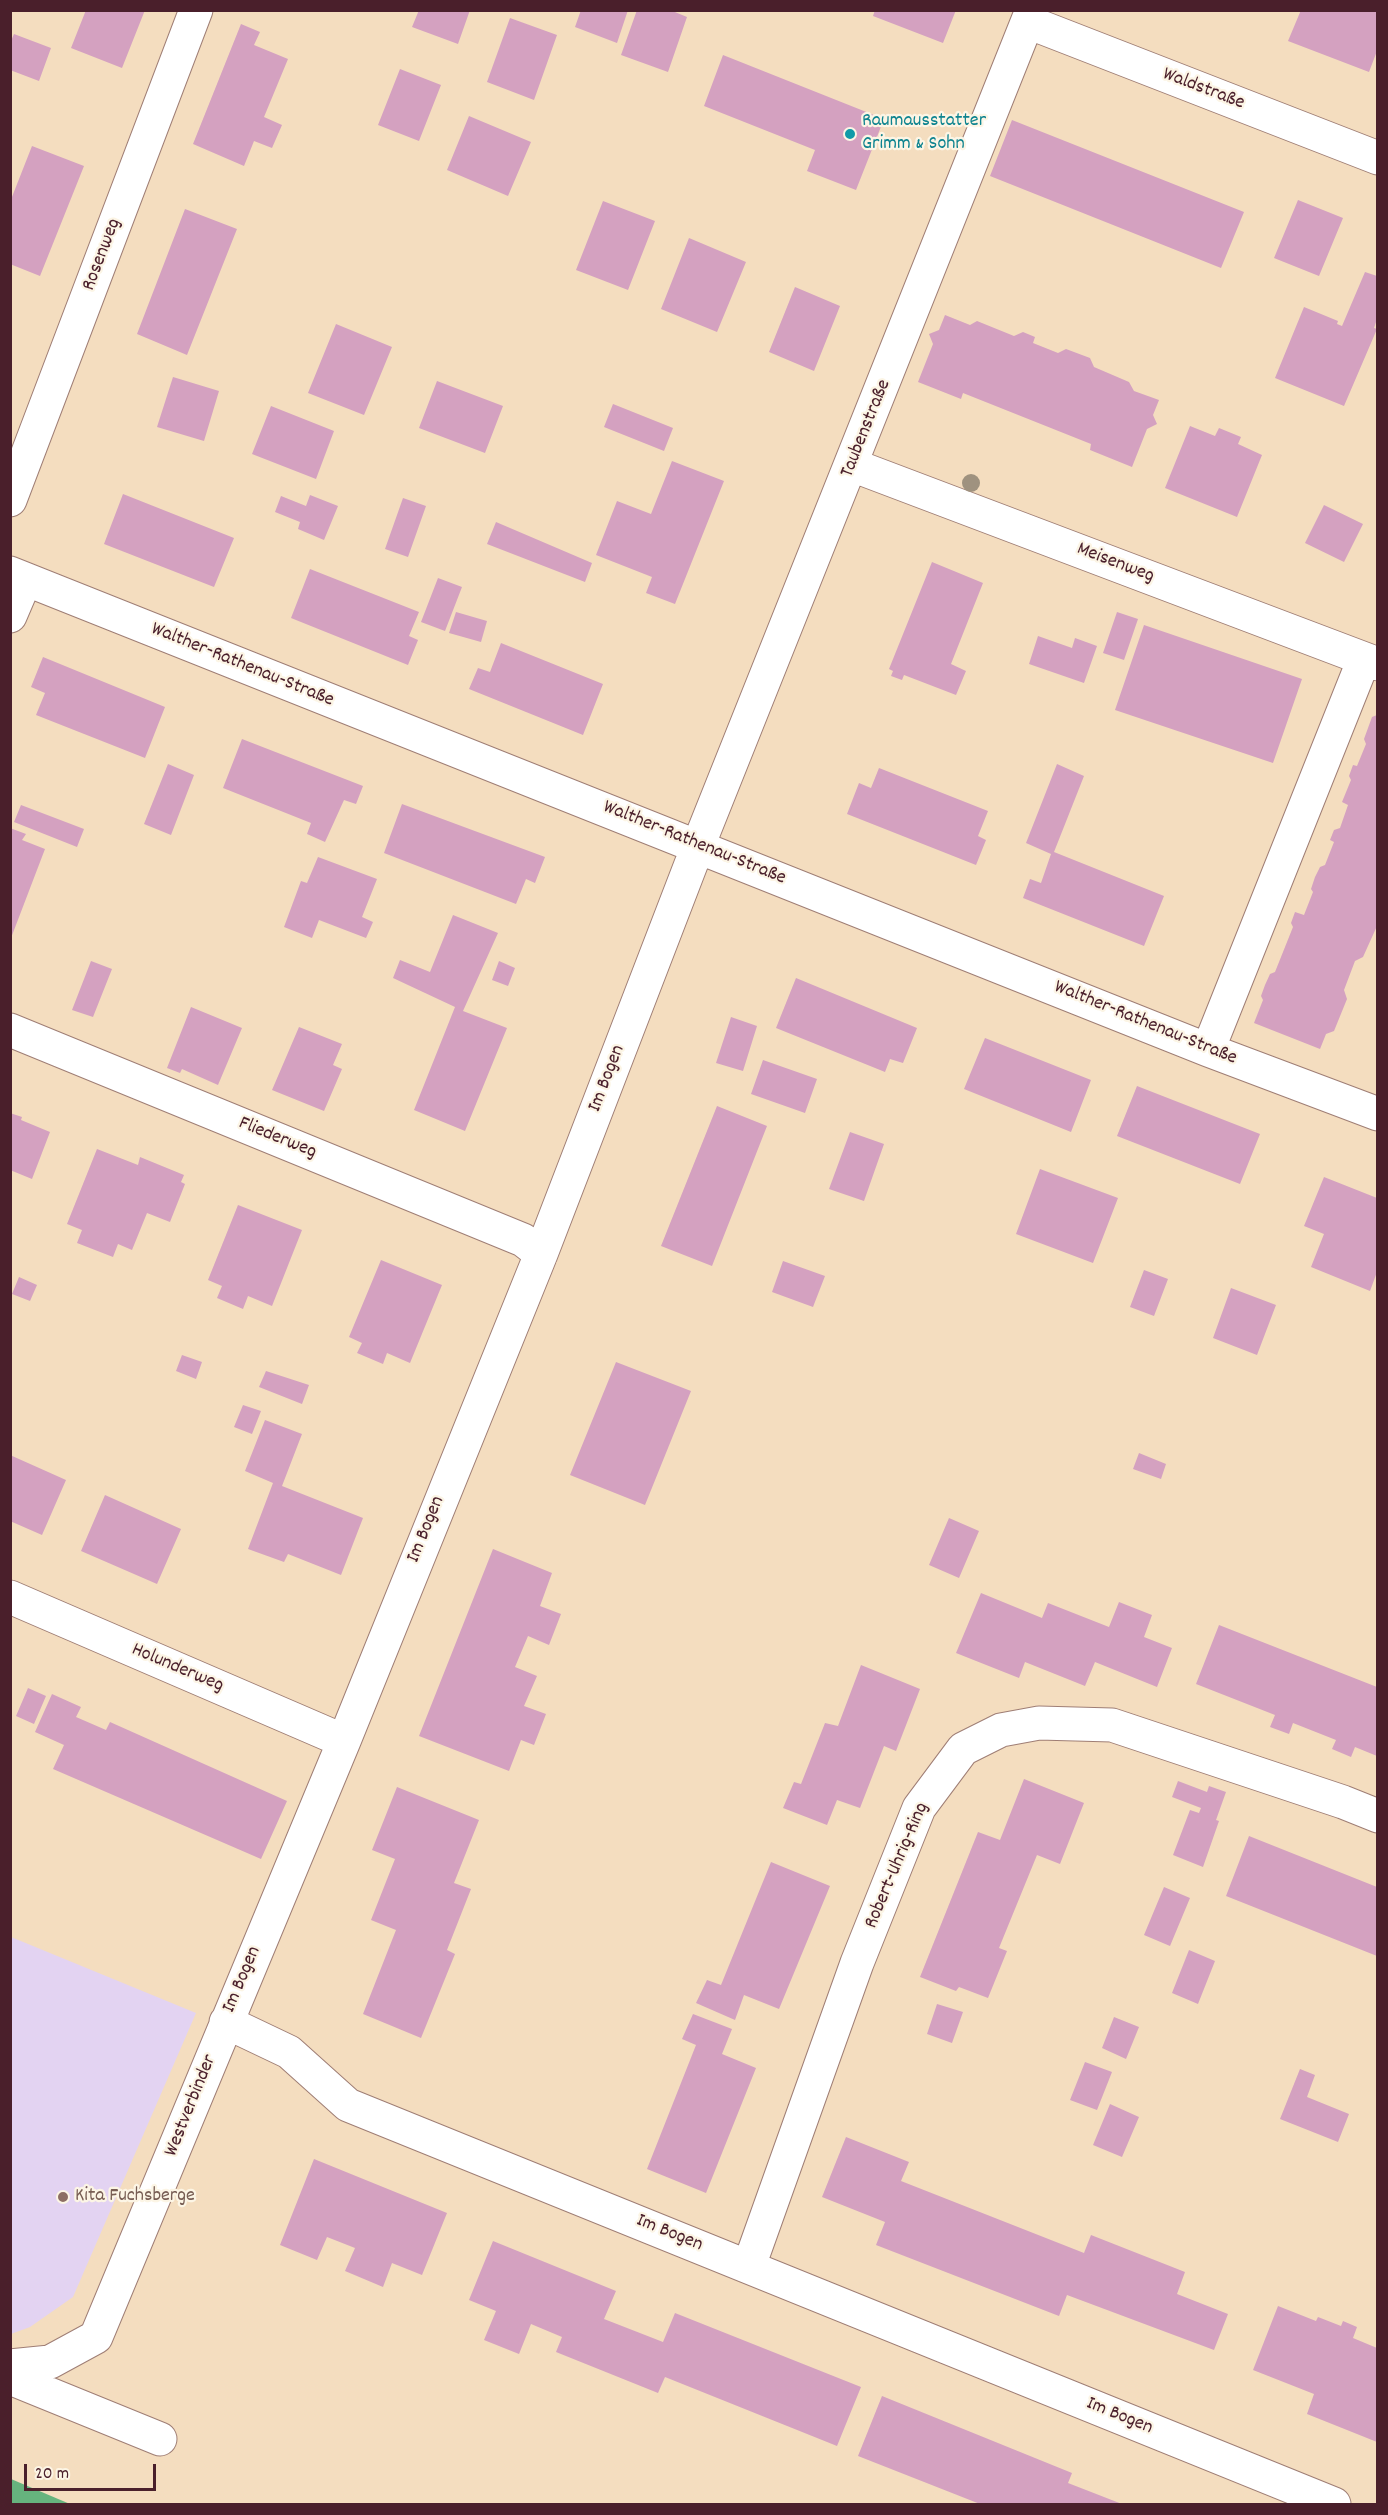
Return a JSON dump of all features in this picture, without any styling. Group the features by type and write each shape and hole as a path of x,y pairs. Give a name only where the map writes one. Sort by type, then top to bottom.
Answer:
{"street":[{"name":"Rosenweg","path":"10,500 196,10"},
{"name":"Waldstraße","path":"1030,16 1377,158"},
{"name":"Taubenstraße","path":"698,846 1030,16"},
{"name":"Meisenweg","path":"852,465 1371,661"},
{"path":"10,616 18,577"},
{"name":"Walther-Rathenau-Straße","path":"18,577 1208,1050 1377,1114"},
{"path":"1208,1050 1371,661"},
{"name":"Im Bogen","path":"698,846 541,1254 344,1741 226,2022 289,2052 348,2105 1334,2505"},
{"name":"Fliederweg","path":"10,1030 523,1240 541,1254"},
{"name":"Holunderweg","path":"10,1597 344,1741"},
{"name":"Robert-Uhrig-Ring","path":"749,2266 857,1963 919,1808 963,1749 1001,1730 1039,1723 1112,1725 1343,1802 1377,1816"},
{"name":"Westverbinder","path":"10,2366 50,2362 96,2337 226,2022"},
{"path":"10,2378 160,2439"}],"shaded area":[{"name":"Kita Fuchsberge","path":"11,1937 196,2013 73,2297 30,2327 11,2334"}],"green space":[{"path":"11,2479 70,2504 11,2504"}],"building":[{"path":"86,10 145,10 122,68 71,48"},
{"path":"419,10 470,10 458,44 412,27"},
{"path":"581,10 628,10 617,43 575,27"},
{"path":"637,10 670,10 687,17 668,72 621,55"},
{"path":"875,10 956,10 943,43 873,16"},
{"path":"1301,10 1377,10 1377,51 1369,72 1288,41"},
{"path":"510,18 557,35 534,100 487,82"},
{"path":"241,24 260,32 254,45 288,59 264,117 282,125 272,148 254,141 244,166 193,144"},
{"path":"14,34 51,48 39,81 10,70 10,43"},
{"path":"723,55 884,119 856,190 807,171 815,150 704,106"},
{"path":"400,69 441,85 419,141 378,125"},
{"path":"469,116 531,142 508,196 447,170"},
{"path":"1012,120 1244,212 1221,268 990,176"},
{"path":"32,146 84,166 40,276 10,264 10,202"},
{"path":"1298,200 1343,218 1319,276 1274,258"},
{"path":"603,201 655,221 628,290 576,270"},
{"path":"185,209 237,229 187,355 137,334"},
{"path":"689,238 746,262 717,332 661,309"},
{"path":"1365,272 1377,276 1377,319 1374,328 1377,329 1344,406 1275,378 1304,307 1338,321 1337,324 1342,326"},
{"path":"795,287 840,306 814,371 769,352"},
{"path":"945,315 970,325 977,321 1014,336 1023,332 1035,337 1033,343 1058,353 1066,349 1090,358 1094,367 1129,382 1134,391 1159,400 1153,415 1157,424 1147,429 1132,467 1090,450 1091,444 963,393 961,399 918,382 933,344 929,334 939,330"},
{"path":"336,324 392,347 364,415 308,393"},
{"path":"173,377 219,391 204,441 157,427"},
{"path":"437,381 503,406 485,453 419,428"},
{"path":"613,404 673,428 664,451 604,427"},
{"path":"271,406 334,431 316,479 252,454"},
{"path":"1190,426 1215,436 1219,428 1241,437 1238,444 1262,455 1237,517 1165,488"},
{"path":"672,461 724,481 675,604 646,593 652,577 596,555 617,501 651,514"},
{"path":"123,494 234,538 214,587 104,544"},
{"path":"310,495 338,506 324,540 298,529 300,522 275,512 281,496 306,506"},
{"path":"403,498 426,506 408,557 385,549"},
{"path":"1324,505 1363,524 1344,562 1305,543"},
{"path":"496,522 592,563 585,582 487,544"},
{"path":"932,562 983,583 951,664 966,671 956,695 904,675 902,680 891,676 893,671 889,669"},
{"path":"310,569 419,612 409,636 418,640 408,665 291,618"},
{"path":"438,578 462,587 445,631 421,622"},
{"path":"456,612 487,621 481,642 449,633"},
{"path":"1117,612 1138,619 1124,660 1103,653"},
{"path":"1144,625 1302,679 1273,763 1115,710"},
{"path":"1038,636 1072,648 1075,638 1097,646 1084,683 1029,664"},
{"path":"501,643 603,684 583,735 469,689 478,668 490,672"},
{"path":"43,657 165,707 145,758 36,715 45,693 31,687"},
{"path":"1377,715 1377,926 1363,957 1355,961 1344,990 1347,999 1334,1031 1326,1034 1320,1049 1254,1023 1263,1000 1261,996 1265,985 1270,974 1275,972 1293,927 1291,923 1295,912 1304,915 1313,892 1311,889 1315,877 1320,867 1325,865 1334,842 1330,840 1334,830 1340,828 1348,805 1342,802 1351,780 1349,776 1353,765 1357,766 1366,744 1364,739 1372,717"},
{"path":"242,739 363,786 356,804 344,800 325,842 307,834 311,823 223,788"},
{"path":"168,764 194,775 171,835 144,824"},
{"path":"1057,764 1084,776 1054,852 1164,896 1144,946 1023,898 1030,879 1041,883 1051,854 1026,843"},
{"path":"879,768 988,811 978,836 986,840 976,865 847,814 859,783 871,788"},
{"path":"402,804 545,857 535,883 526,879 516,904 384,853"},
{"path":"21,805 84,829 77,847 14,822"},
{"path":"10,828 26,834 22,840 45,849 11,938"},
{"path":"318,857 377,879 362,917 373,922 366,938 319,920 312,938 284,927 301,881 307,883"},
{"path":"453,915 498,933 463,1011 507,1028 465,1131 414,1110 455,1007 393,978 400,960 430,972"},
{"path":"91,961 112,969 93,1017 72,1010"},
{"path":"499,961 515,968 508,986 492,980"},
{"path":"796,978 917,1028 903,1063 890,1059 885,1072 776,1028"},
{"path":"191,1007 242,1028 218,1085 182,1069 180,1073 167,1068"},
{"path":"731,1017 757,1026 743,1071 716,1063"},
{"path":"299,1027 342,1044 333,1065 342,1069 324,1111 272,1090"},
{"path":"985,1038 1091,1080 1071,1132 964,1089"},
{"path":"763,1060 817,1079 805,1113 751,1094"},
{"path":"1137,1086 1260,1134 1240,1184 1117,1136"},
{"path":"717,1106 767,1126 712,1266 661,1246"},
{"path":"10,1113 50,1132 32,1179 10,1170"},
{"path":"850,1132 884,1144 864,1201 829,1189"},
{"path":"97,1149 138,1165 140,1157 184,1175 181,1182 185,1184 170,1222 147,1213 132,1250 118,1244 113,1257 77,1243 82,1230 67,1224"},
{"path":"1040,1169 1118,1198 1093,1263 1016,1234"},
{"path":"1324,1177 1377,1198 1377,1272 1370,1291 1311,1267 1324,1234 1304,1226"},
{"path":"238,1205 302,1230 272,1306 248,1296 243,1309 217,1298 222,1286 208,1280"},
{"path":"381,1260 442,1285 410,1363 387,1353 383,1364 357,1353 362,1343 349,1337"},
{"path":"783,1261 825,1276 813,1307 772,1292"},
{"path":"1144,1270 1168,1279 1154,1316 1130,1307"},
{"path":"19,1277 37,1285 30,1301 12,1294"},
{"path":"1231,1288 1276,1305 1257,1355 1213,1338"},
{"path":"182,1355 202,1362 196,1379 176,1371"},
{"path":"616,1362 691,1391 645,1505 570,1475"},
{"path":"266,1371 309,1385 302,1404 259,1387"},
{"path":"243,1405 261,1411 252,1434 234,1427"},
{"path":"265,1420 302,1434 282,1486 363,1518 341,1575 288,1554 284,1562 248,1549 273,1483 245,1471"},
{"path":"1139,1453 1166,1464 1161,1479 1133,1469"},
{"path":"10,1455 66,1480 42,1535 10,1521"},
{"path":"105,1495 181,1529 157,1584 81,1551"},
{"path":"949,1518 979,1531 959,1578 929,1565"},
{"path":"493,1549 552,1573 540,1606 561,1614 549,1645 528,1636 515,1667 537,1676 524,1706 546,1714 534,1745 521,1740 509,1771 419,1736"},
{"path":"981,1593 1042,1618 1048,1603 1109,1627 1119,1602 1152,1615 1144,1637 1172,1648 1157,1687 1095,1662 1085,1686 1025,1662 1019,1678 956,1653"},
{"path":"1219,1625 1377,1687 1377,1756 1355,1747 1351,1757 1332,1749 1336,1740 1293,1723 1289,1734 1270,1727 1275,1715 1196,1684"},
{"path":"861,1665 920,1689 896,1751 884,1746 860,1808 837,1800 827,1825 783,1808 794,1782 801,1784 825,1723 838,1726"},
{"path":"28,1688 46,1696 34,1724 16,1716"},
{"path":"52,1694 81,1707 76,1717 106,1730 110,1722 287,1801 261,1859 53,1769 64,1745 35,1732"},
{"path":"1024,1779 1084,1803 1060,1864 1037,1855 999,1948 1007,1951 988,1998 959,1987 956,1991 920,1977 978,1832 1000,1840"},
{"path":"1178,1781 1207,1792 1209,1786 1226,1792 1216,1820 1219,1821 1203,1867 1173,1855 1190,1810 1199,1813 1201,1808 1172,1797"},
{"path":"397,1787 479,1820 454,1883 471,1889 447,1950 455,1954 421,2038 363,2014 396,1930 371,1920 395,1859 372,1850"},
{"path":"1249,1836 1377,1887 1377,1956 1226,1896"},
{"path":"771,1862 830,1886 779,2009 744,1995 735,2020 696,2003 707,1980 721,1985"},
{"path":"1164,1887 1190,1898 1170,1946 1144,1935"},
{"path":"1189,1950 1215,1961 1198,2004 1172,1993"},
{"path":"937,2004 963,2012 952,2043 927,2034"},
{"path":"693,2014 732,2029 722,2054 756,2068 706,2193 647,2169 696,2045 682,2039"},
{"path":"1114,2017 1139,2027 1126,2059 1102,2048"},
{"path":"1085,2062 1112,2072 1097,2110 1070,2100"},
{"path":"1300,2069 1315,2075 1307,2097 1349,2114 1338,2142 1280,2119"},
{"path":"1110,2104 1139,2117 1122,2157 1093,2145"},
{"path":"846,2137 909,2162 901,2181 1084,2253 1091,2235 1185,2272 1177,2294 1228,2314 1214,2350 1067,2295 1059,2316 876,2245 885,2222 822,2197"},
{"path":"314,2159 447,2213 422,2275 392,2263 383,2287 345,2271 355,2248 327,2237 317,2260 280,2245"},
{"path":"493,2241 616,2291 604,2319 663,2342 675,2313 861,2387 837,2446 665,2377 658,2393 556,2352 562,2337 531,2324 519,2354 484,2340 496,2311 469,2300"},
{"path":"1278,2306 1316,2321 1318,2317 1341,2326 1343,2321 1357,2327 1353,2338 1377,2348 1377,2442 1307,2414 1314,2394 1253,2370"},
{"path":"882,2396 1072,2473 1068,2483 1122,2504 980,2504 858,2456"}],"place":[{"name":"Raumausstatter Grimm & Sohn","path":"850,134"},
{"name":"Kita Fuchsberge","path":"63,2197"}]}
